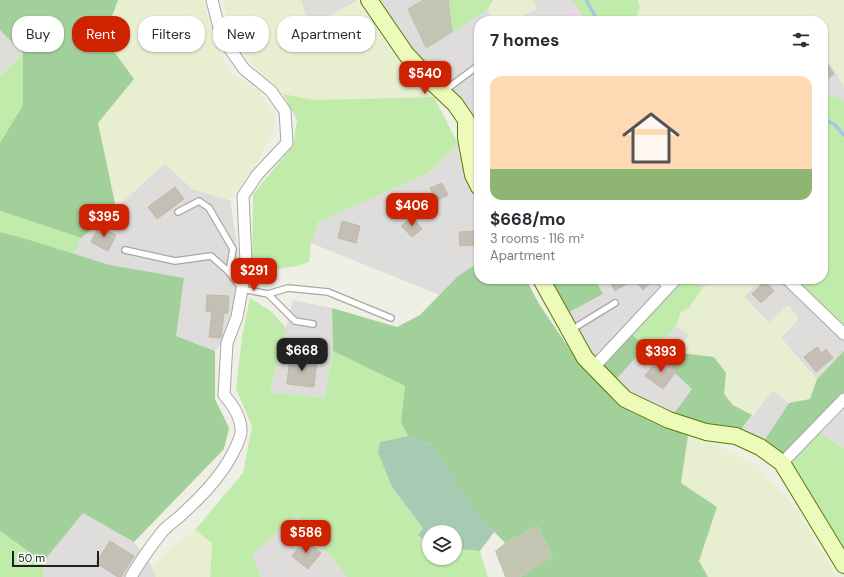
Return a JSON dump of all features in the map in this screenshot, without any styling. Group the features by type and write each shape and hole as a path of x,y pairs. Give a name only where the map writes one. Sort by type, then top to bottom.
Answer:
{"street":[{"path":"131,577 163,531 213,483 225,469 241,433 240,421 233,405 224,395 224,376 227,343 237,316 246,262 243,196 258,175 287,143 285,111 271,90 244,69 221,36 212,0"},
{"path":"369,0 406,54 455,104 466,120 466,138 474,166"},
{"path":"544,284 585,358 625,399 669,420 706,432 736,436 760,447 782,463 844,565"},
{"path":"594,367 671,284"},
{"path":"792,284 844,334"},
{"path":"782,463 843,402"}],"lane":[{"path":"443,93 474,69"},
{"path":"178,212 199,201 209,208 232,249 229,272"},
{"path":"125,250 175,261 211,256 229,272 242,289 268,294 288,288 328,292 391,318"},
{"path":"663,284 667,288"},
{"path":"268,294 295,321 313,324"},
{"path":"570,330 615,302"}],"shaded area":[{"path":"118,0 203,0 213,35 213,52 220,52 231,73 258,90 277,122 259,160 230,200 192,189 165,163 116,208 98,123 134,79 114,52 130,52 130,16 112,16"},
{"path":"222,0 301,0 306,16 277,16 277,52 375,52 375,27 400,62 434,97 314,100 283,94 249,60 245,52 269,52 269,16 228,16"},
{"path":"301,0 357,0 328,16 306,16"},
{"path":"369,0 422,0 407,9 426,49 474,18 474,113 466,120"},
{"path":"422,0 449,0 453,32 426,49 407,9"},
{"path":"493,0 532,0 537,8 523,16 491,16 487,10"},
{"path":"532,0 572,0 576,5 563,16 523,16 537,8"},
{"path":"638,0 844,0 844,86 828,60 828,16 637,16 640,6"},
{"path":"357,1 368,16 328,16"},
{"path":"576,5 583,16 563,16"},
{"path":"487,10 491,16 478,16"},
{"path":"0,30 12,42 12,52 23,53 0,76"},
{"path":"828,60 844,86 844,100 828,94"},
{"path":"474,113 474,154 466,120"},
{"path":"458,144 466,178 474,196 474,265 458,276 440,295 311,243 318,222 427,174"},
{"path":"165,163 192,189 230,200 239,258 237,298 226,338 215,351 176,336 110,265 74,254 81,238"},
{"path":"598,284 671,284 594,367 562,316 603,294"},
{"path":"698,284 708,284 702,289"},
{"path":"708,284 756,284 744,297 768,323 788,305 799,318 781,338 817,379 810,399 789,403 773,390 752,415 733,405 724,394 726,373 714,357 673,352 690,335 676,326 681,312 689,308 702,289"},
{"path":"756,284 792,284 844,334 844,351 817,379 781,338 799,318 769,323 744,297"},
{"path":"293,300 332,308 333,351 325,398 270,392"},
{"path":"676,326 690,335 664,362 692,389 669,420 611,385 646,346 653,352"},
{"path":"773,390 789,403 760,447 736,436"},
{"path":"844,399 844,449 814,429"},
{"path":"688,435 710,442 759,466 799,513 837,577 708,577 698,561 717,507 681,483"},
{"path":"83,513 134,542 151,565 156,577 43,577 43,562"},
{"path":"297,515 347,577 261,577 251,555"},
{"path":"537,526 553,556 520,577 505,577 495,551 505,543"},
{"path":"195,530 212,543 210,577 156,577 151,565"}],"green space":[{"path":"0,0 118,0 112,16 72,16 72,52 114,52 134,79 98,123 116,208 81,238 0,211 0,143 23,105 22,52 64,52 64,16 12,16 12,42 0,30"},
{"path":"449,0 493,0 487,10 478,16 474,16 474,18 453,32"},
{"path":"572,0 638,0 640,6 637,16 583,16"},
{"path":"23,53 23,105 0,143 0,76"},
{"path":"283,94 314,100 434,97 458,144 427,174 318,222 311,243 309,262 297,266 252,273 253,194 293,146 297,120"},
{"path":"828,94 844,100 844,334 792,284 828,284"},
{"path":"0,211 81,238 74,254 0,232"},
{"path":"0,232 110,265 184,278 176,336 215,351 215,399 229,428 224,449 134,542 83,513 43,562 0,531"},
{"path":"474,265 474,284 529,284 539,304 577,360 618,405 669,425 688,435 681,483 717,507 699,561 708,577 520,577 553,556 537,526 505,543 475,512 433,446 408,436 401,422 405,386 333,351 332,308 397,327 420,315 458,276"},
{"path":"544,284 598,284 603,294 562,316"},
{"path":"671,284 698,284 702,289 689,308 681,312 676,326 653,352 627,331"},
{"path":"250,298 272,312 286,328 270,392 325,398 333,351 405,386 401,422 408,436 380,442 392,487 422,527 418,535 422,539 422,565 462,565 462,549 480,551 488,577 347,577 297,515 252,555 261,577 210,577 212,543 195,530 243,473 252,426 236,389 242,336"},
{"path":"627,331 646,346 611,385 594,367"},
{"path":"844,351 844,399 782,463 760,447 789,403 810,399 817,379"},
{"path":"673,352 714,357 726,373 724,394 733,405 752,415 736,436 669,420 692,389 663,362"},
{"path":"814,429 844,449 844,565 782,463"},
{"path":"408,436 433,446 475,511 494,532 480,551 462,549 462,525 422,525 422,527 392,487 378,452 380,442"},
{"path":"422,529 422,539 418,535"},
{"path":"0,531 43,562 43,577 0,577"}],"building":[{"path":"828,65 834,74 828,78"},
{"path":"442,183 448,195 436,201 430,188"},
{"path":"175,187 184,199 157,219 148,207"},
{"path":"412,217 422,229 412,237 401,226"},
{"path":"342,221 360,226 356,243 338,238"},
{"path":"99,226 116,235 108,251 91,242"},
{"path":"474,231 474,245 460,246 459,232"},
{"path":"611,284 626,284 615,291"},
{"path":"638,284 650,284 643,290"},
{"path":"762,284 768,284 774,291 761,303 752,294"},
{"path":"207,295 229,296 228,313 224,313 221,338 209,337 212,312 206,311"},
{"path":"817,347 822,353 826,349 833,358 816,372 804,357"},
{"path":"659,356 677,370 663,389 645,376"},
{"path":"290,357 317,360 314,387 287,384"},
{"path":"305,539 321,553 308,569 292,556"},
{"path":"110,541 134,556 121,577 118,577 96,563"}],"waterway":[{"path":"586,0 595,16"},
{"path":"828,121 834,124 844,135"}]}
